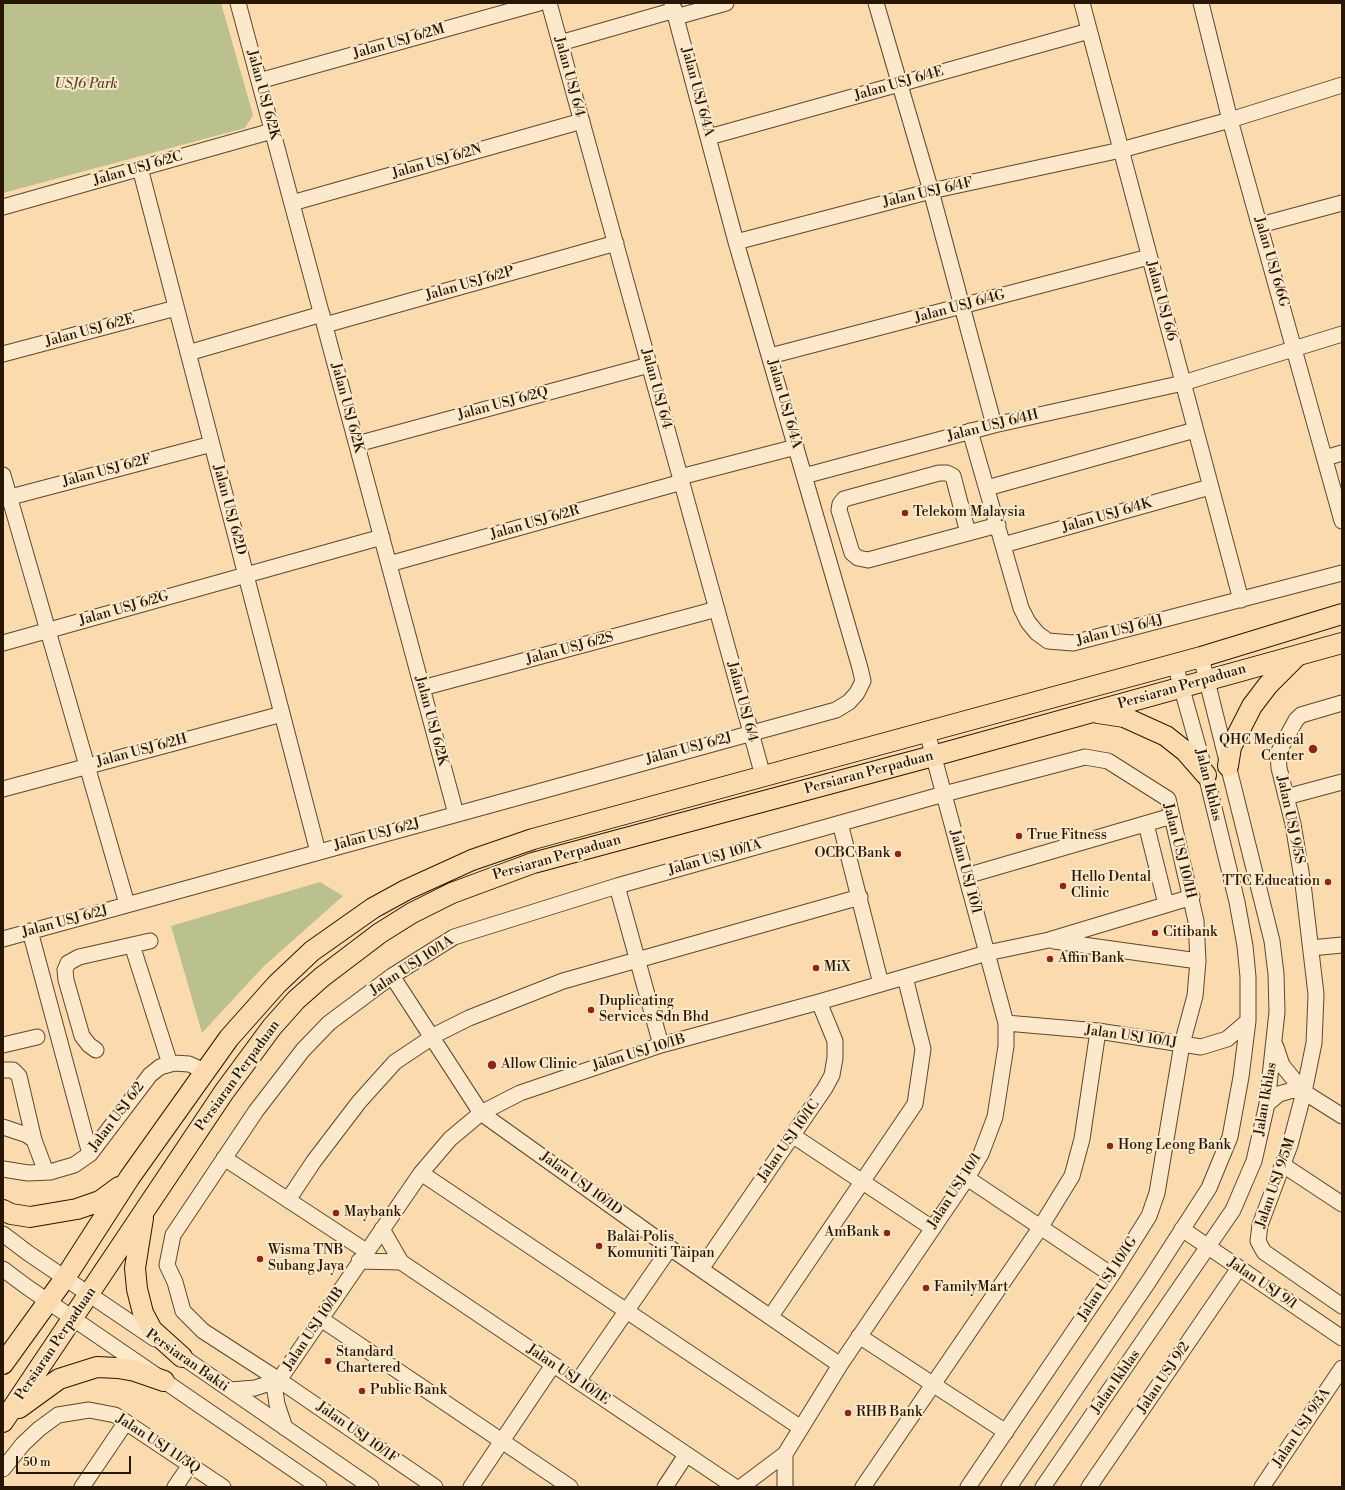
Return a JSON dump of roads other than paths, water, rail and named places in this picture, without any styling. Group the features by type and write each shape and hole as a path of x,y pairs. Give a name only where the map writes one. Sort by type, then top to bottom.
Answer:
{"main road":[{"name":"Persiaran Perpaduan","path":"3,1364 49,1302 130,1177 229,1038 277,984 312,951 373,908 406,890 472,860 502,849 763,776 1176,664 1342,614"},
{"name":"Persiaran Perpaduan","path":"3,1421 250,1056 296,1000 322,977 355,951 412,913 452,894 533,863 933,756 1342,642"},
{"path":"1228,766 1231,747 1252,706 1271,681 1300,653"},
{"path":"1092,712 1124,717 1166,736 1185,751 1206,775"},
{"path":"3,1210 11,1214 30,1217 77,1209 100,1201 110,1195 130,1177"},
{"path":"144,1212 135,1268 137,1289 143,1314 152,1330 182,1357"},
{"path":"3,1421 59,1379 97,1367 118,1368 135,1371 164,1381"}],"street":[{"name":"Jalan USJ 6/2K","path":"238,3 456,814"},
{"name":"Jalan USJ 6/2M","path":"259,81 539,3"},
{"name":"Jalan USJ 6/4","path":"549,3 763,776"},
{"path":"560,43 674,10 726,3"},
{"path":"876,3 931,191 994,425"},
{"name":"Jalan USJ 6/6","path":"1082,3 1241,600"},
{"name":"Jalan USJ 6/6G","path":"1201,3 1230,120 1342,521"},
{"name":"Jalan USJ 6/4A","path":"674,10 736,242 863,681 857,693 849,702 836,710 751,732"},
{"name":"Jalan USJ 6/4E","path":"709,137 1089,31"},
{"name":"Jalan USJ 6/4F","path":"736,242 931,191 1121,150 1230,120 1342,85"},
{"name":"Jalan USJ 6/2N","path":"292,203 582,121"},
{"name":"Jalan USJ 6/2C","path":"3,207 272,131"},
{"name":"Jalan USJ 6/2D","path":"140,168 318,852"},
{"path":"1260,226 1342,203"},
{"name":"Jalan USJ 6/2P","path":"188,353 323,320 616,243"},
{"name":"Jalan USJ 6/4G","path":"770,356 1149,257"},
{"name":"Jalan USJ 6/2E","path":"3,354 176,308"},
{"name":"Jalan USJ 6/4H","path":"804,476 994,425 1183,383 1342,334"},
{"name":"Jalan USJ 6/2Q","path":"357,444 649,365"},
{"path":"987,488 1195,430"},
{"name":"Jalan USJ 6/4J","path":"970,431 998,525 1020,608 1032,627 1048,641 1073,643 1342,573"},
{"name":"Jalan USJ 6/2F","path":"6,498 212,444"},
{"name":"Jalan USJ 6/2R","path":"389,564 796,447"},
{"path":"1325,458 1342,453"},
{"path":"968,533 953,476 947,473 939,473 844,499 840,504 839,510 852,553 858,558 868,560 998,525"},
{"path":"3,475 6,498 48,630 127,904"},
{"name":"Jalan USJ 6/4K","path":"1003,545 1210,487"},
{"name":"Jalan USJ 6/2G","path":"3,643 382,537"},
{"name":"Jalan USJ 6/2S","path":"422,688 717,609"},
{"name":"Jalan Ikhlas","path":"1043,1487 1209,1248 1233,1210 1254,1161 1267,1104 1275,1043 1277,1012 1276,974 1272,941 1228,766 1208,679 1201,657"},
{"name":"Jalan Ikhlas","path":"1009,1487 1209,1188 1230,1137 1241,1077 1248,1020 1248,977 1245,946 1237,902 1206,775 1176,664"},
{"name":"Jalan USJ 9/5S","path":"1304,1092 1314,1043 1316,994 1311,948 1293,824 1279,768 1278,753 1296,720 1306,712 1342,703"},
{"name":"Jalan USJ 6/2H","path":"3,789 282,714"},
{"name":"Jalan USJ 6/2J","path":"3,939 751,732"},
{"name":"Jalan USJ 10/1","path":"742,1487 785,1454 859,1336 967,1178 981,1154 995,1117 1006,1046 1006,1023 927,732"},
{"name":"Jalan USJ 10/1H","path":"944,794 1084,757 1108,761 1168,799 1192,897 1196,921 1198,961 1195,996 1182,1044"},
{"path":"1286,797 1342,782"},
{"name":"Jalan USJ 10/1A","path":"279,1380 203,1331 183,1311 175,1282 167,1265 173,1236 224,1158 256,1111 303,1050 328,1023 392,976 454,937 617,886 944,794"},
{"path":"966,876 1172,816"},
{"path":"840,823 881,984"},
{"path":"1146,824 1166,904"},
{"path":"617,886 661,1045"},
{"path":"288,1200 314,1161 359,1102 395,1062 432,1037 469,1018 563,980 860,897"},
{"path":"1049,940 1192,897"},
{"path":"30,931 90,1154"},
{"path":"1049,940 1198,961"},
{"name":"Jalan USJ 10/1B","path":"285,1428 279,1410 276,1391 279,1380 421,1173 450,1139 481,1113 520,1093 661,1045 819,1002 987,953 1049,940"},
{"path":"96,1050 89,1045 82,1036 66,980 65,970 68,962 150,941"},
{"path":"1311,948 1342,944"},
{"path":"132,945 170,1064"},
{"path":"392,976 481,1113"},
{"path":"771,1316 915,1104 923,1049 906,977"},
{"name":"Jalan USJ 10/1C","path":"701,1269 825,1088 833,1069 835,1058 835,1041 819,1002"},
{"name":"Jalan USJ 10/1J","path":"1006,1023 1098,1031 1201,1047 1226,1039 1248,1020"},
{"path":"863,1487 1065,1190 1078,1159 1098,1031"},
{"path":"3,1045 36,1037"},
{"path":"1275,1043 1282,1065 1304,1092 1342,1116"},
{"name":"Jalan USJ 10/1G","path":"968,1487 1112,1275 1149,1216 1157,1193 1182,1044"},
{"name":"Jalan USJ 6/2","path":"3,1168 28,1173 46,1172 74,1165 90,1154 150,1075 160,1067 170,1064 189,1064 205,1071"},
{"path":"3,1070 13,1070 19,1076 34,1140 46,1172"},
{"path":"1267,1104 1279,1094 1293,1090 1304,1092"},
{"name":"Jalan USJ 9/5M","path":"1304,1092 1290,1145 1260,1225 1258,1241 1264,1252 1342,1306"},
{"name":"Jalan USJ 10/1D","path":"481,1113 670,1248 771,1316 840,1365"},
{"path":"3,1127 27,1135 34,1140"},
{"path":"792,1135 932,1228"},
{"path":"224,1158 288,1200 363,1256 401,1262"},
{"path":"1283,1164 1342,1204"},
{"path":"421,1173 801,1428"},
{"path":"967,1178 1112,1275"},
{"name":"Jalan USJ 10/1E","path":"382,1229 401,1262 735,1487"},
{"name":"Jalan USJ 9/1","path":"1182,1230 1342,1338"},
{"name":"Persiaran Bakti","path":"3,1234 371,1487"},
{"path":"578,1381 670,1248"},
{"name":"Jalan USJ 9/2","path":"1089,1487 1239,1268"},
{"name":"Persiaran Bakti","path":"3,1269 319,1487"},
{"path":"322,1319 570,1487"},
{"path":"859,1336 1006,1432"},
{"path":"471,1487 553,1365"},
{"name":"Jalan USJ 9/3A","path":"1262,1487 1342,1368"},
{"name":"Jalan USJ 10/1B","path":"231,1390 254,1388 279,1380"},
{"name":"Jalan USJ 10/1F","path":"279,1380 435,1487"},
{"name":"Jalan USJ 11/3Q","path":"3,1469 23,1444 58,1414 89,1410 115,1415 223,1487"},
{"path":"82,1487 126,1422"},
{"path":"785,1454 785,1487"},
{"path":"665,1487 686,1455"},
{"path":"175,1487 190,1465"}],"place":[{"name":"Telekom Malaysia","path":"905,513"},
{"name":"QHC Medical Center","path":"1313,749"},
{"name":"True Fitness","path":"1019,836"},
{"name":"OCBC Bank","path":"898,854"},
{"name":"TTC Education","path":"1328,882"},
{"name":"Hello Dental Clinic","path":"1063,886"},
{"name":"Citibank","path":"1155,933"},
{"name":"Affin Bank","path":"1050,959"},
{"name":"MiX","path":"816,968"},
{"name":"Duplicating Services Sdn Bhd","path":"591,1010"},
{"name":"Allow Clinic","path":"492,1065"},
{"name":"Hong Leong Bank","path":"1110,1146"},
{"name":"Maybank","path":"336,1213"},
{"name":"AmBank","path":"887,1233"},
{"name":"Balai Polis Komuniti Taipan","path":"599,1246"},
{"name":"Wisma TNB Subang Jaya","path":"260,1259"},
{"name":"FamilyMart","path":"926,1288"},
{"name":"Standard Chartered","path":"328,1361"},
{"name":"Public Bank","path":"362,1391"},
{"name":"RHB Bank","path":"848,1413"}],"park label":[{"name":"USJ6 Park","path":"86,85"}]}
